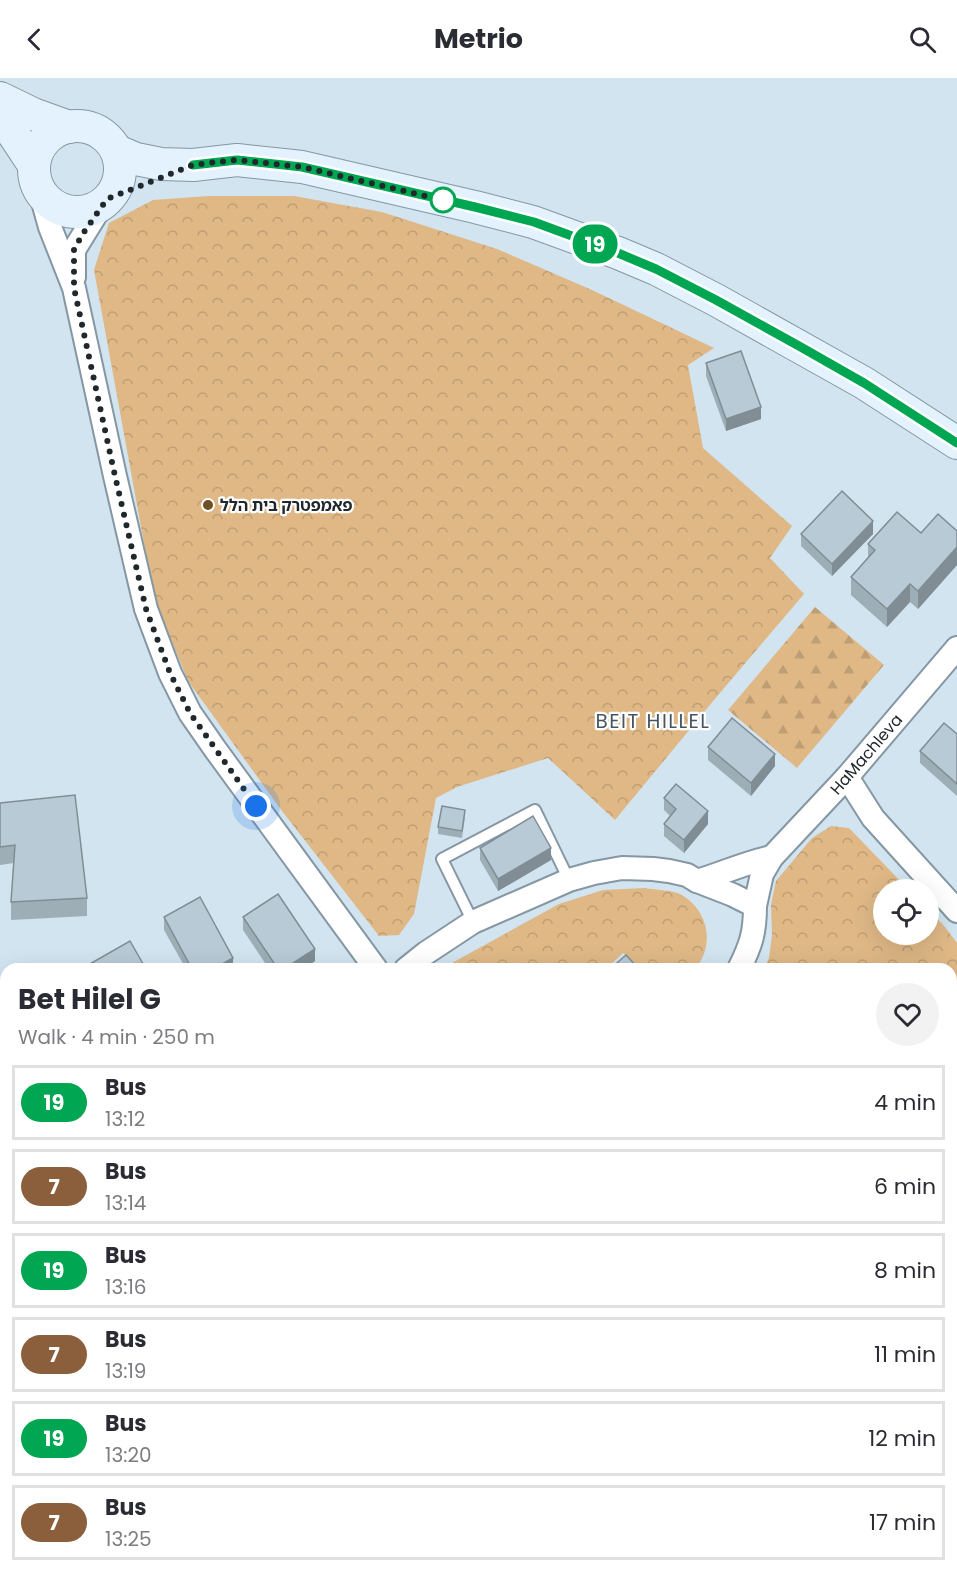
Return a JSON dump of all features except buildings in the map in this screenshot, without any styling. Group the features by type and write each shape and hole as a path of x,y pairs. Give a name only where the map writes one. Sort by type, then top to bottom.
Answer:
{"main road":[{"path":"0,98 33,114 69,127"},
{"path":"0,114 38,178 49,202 60,209 75,212 90,210 105,201 193,165"},
{"path":"38,178 38,152 55,132 69,127 83,126 97,130 109,139 117,151 120,164 120,179 113,193 105,201"},
{"path":"117,151 136,159 161,164 193,165 237,160 302,167 534,222 656,269 716,300 864,383 957,443"}],"street":[{"path":"38,178 50,227 74,288 146,609 170,673 190,713 215,749 372,963"},
{"path":"74,288 74,250 105,201"},
{"name":"HaMachleva","path":"742,963 750,946 755,927 755,906 762,874 772,857 847,777 957,648"},
{"path":"847,777 873,818 957,910"},
{"name":"HaMachleva","path":"697,882 756,860 772,857"},
{"path":"420,961 472,922 569,880 622,868 653,869 687,875 697,882 755,906"}],"lane":[{"path":"472,922 442,859 535,810 569,880"}],"green space":[{"path":"209,196 294,196 382,212 497,249 592,290 714,348 688,365 703,448 792,526 770,558 804,594 615,820 548,758 457,787 436,798 414,914 399,935 379,936 282,811 188,681 154,598 94,270 109,223 153,200"},
{"path":"815,607 884,665 797,768 728,710"},
{"path":"831,826 849,828 898,879 873,879 873,945 939,945 939,921 957,943 957,963 767,963 772,935 771,905 776,881 812,838"},
{"path":"645,888 682,895 698,910 706,929 705,950 699,963 634,963 623,953 612,963 452,963 559,904 603,890"}],"bus line":[{"name":"19","path":"193,165 237,160 302,167 534,222 656,269 716,300 864,383 957,443"}],"place":[{"name":"פאמפטרק בית הלל","path":"208,505"}],"district":[{"name":"BEIT HILLEL","path":"653,721"}],"route":[{"path":"256,806 190,713 170,673 146,609 74,288 74,250 107,199 193,165 237,160 302,167 443,200"}]}
